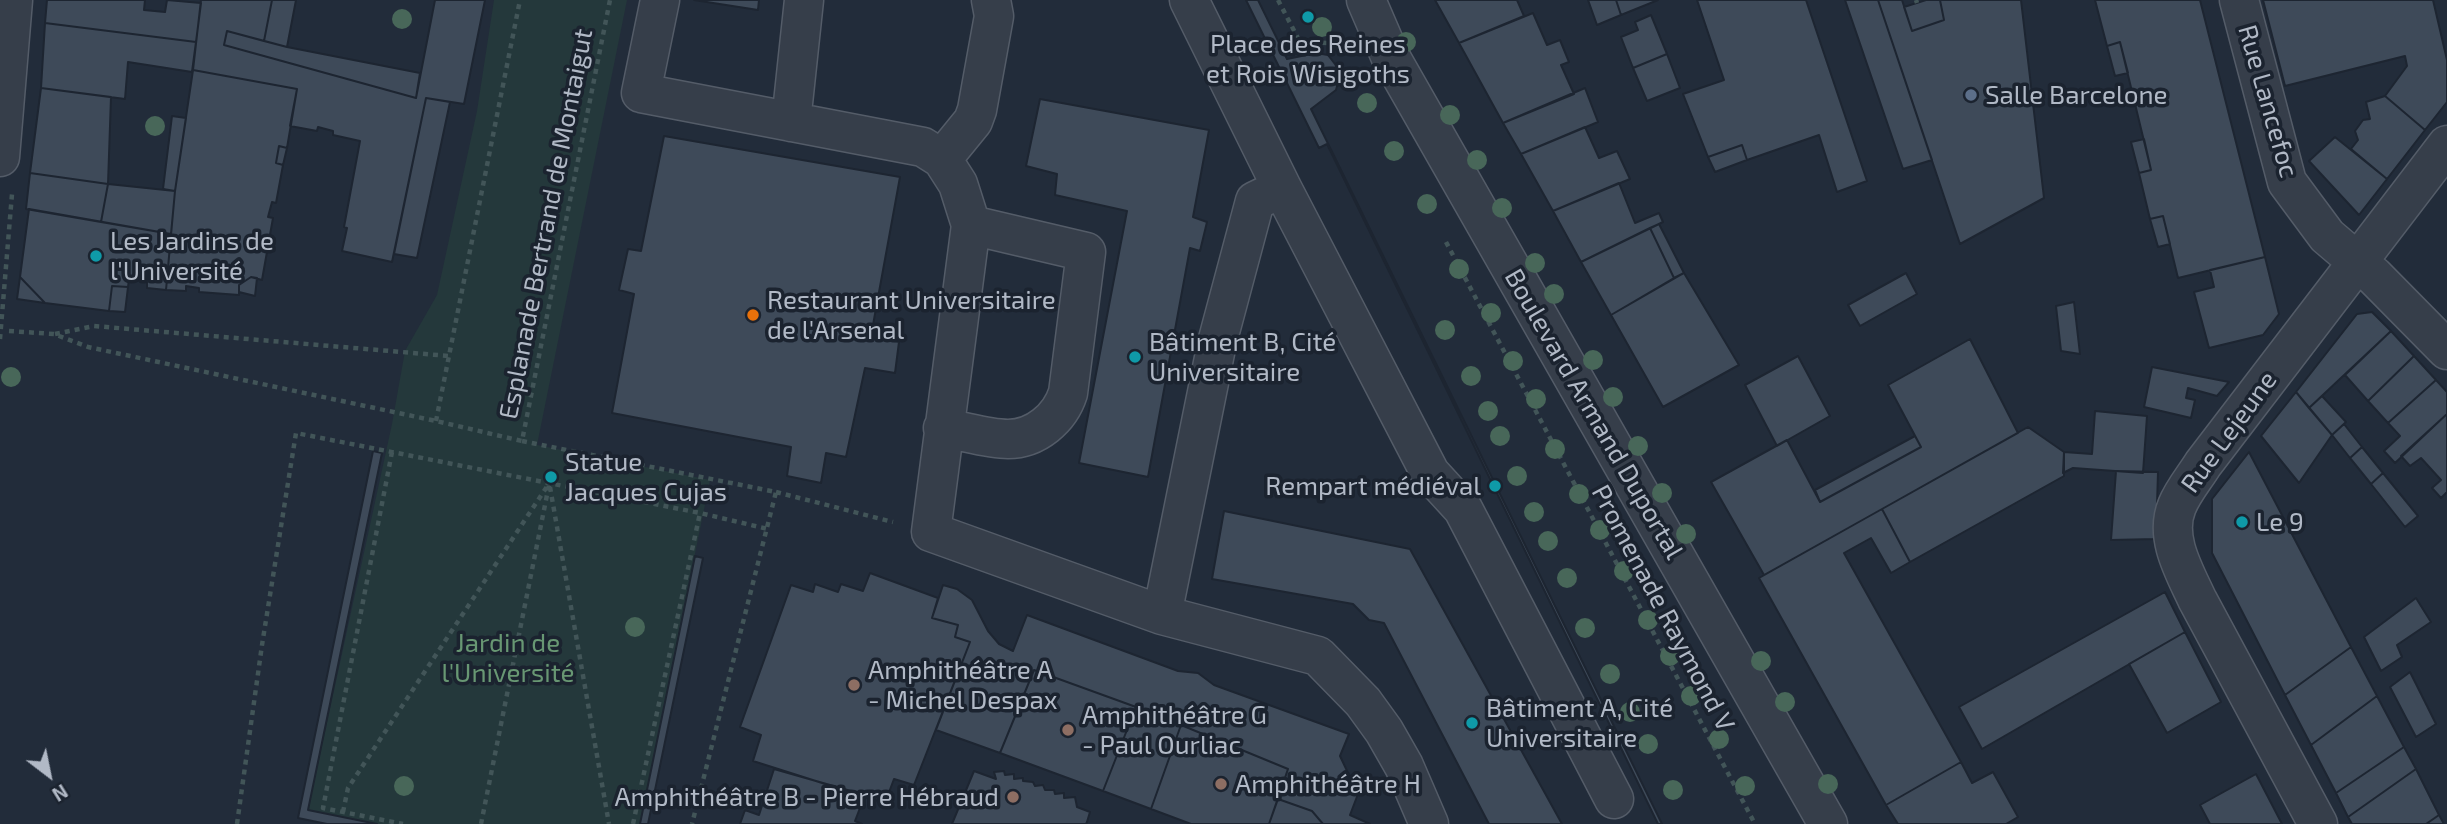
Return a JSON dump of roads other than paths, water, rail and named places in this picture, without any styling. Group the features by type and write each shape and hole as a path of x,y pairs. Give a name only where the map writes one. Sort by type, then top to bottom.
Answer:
{"street":[{"path":"0,157 13,0"},
{"path":"660,0 641,93 923,147 942,159 958,184 971,225 931,533 1162,615 1318,656 1363,702 1384,731 1404,766 1429,824"},
{"path":"791,121 804,0"},
{"path":"942,159 973,121 977,110 994,16 991,0"},
{"path":"1189,0 1282,188 1430,473 1463,509 1614,799"},
{"name":"Boulevard Armand Duportal","path":"1366,0 1368,49 1391,58 1828,824"},
{"name":"Rue Lancefoc","path":"2239,0 2287,182 2327,236 2374,276 2447,350"},
{"name":"Rue Lejeune","path":"2318,824 2179,561 2172,528 2176,506 2203,464 2447,145"},
{"path":"1162,615 1217,343 1255,201 1282,188"},
{"path":"943,428 1008,439 1028,435 1046,427 1063,408 1069,393 1086,252 971,225"}],"place":[{"name":"Place des Reines et Rois Wisigoths","path":"1308,17"},
{"name":"Salle Barcelone","path":"1971,95"},
{"name":"Les Jardins de l'Université","path":"96,256"},
{"name":"Restaurant Universitaire de l'Arsenal","path":"753,315"},
{"name":"Bâtiment B, Cité Universitaire","path":"1135,357"},
{"name":"Statue Jacques Cujas","path":"551,477"},
{"name":"Rempart médiéval","path":"1495,486"},
{"name":"Le 9","path":"2242,522"},
{"name":"Amphithéâtre A - Michel Despax","path":"854,685"},
{"name":"Bâtiment A, Cité Universitaire","path":"1472,723"},
{"name":"Amphithéâtre G - Paul Ourliac","path":"1068,730"},
{"name":"Amphithéâtre H","path":"1221,784"},
{"name":"Amphithéâtre B - Pierre Hébraud","path":"1013,797"}],"park label":[{"name":"Jardin de l'Université","path":"508,658"}]}
